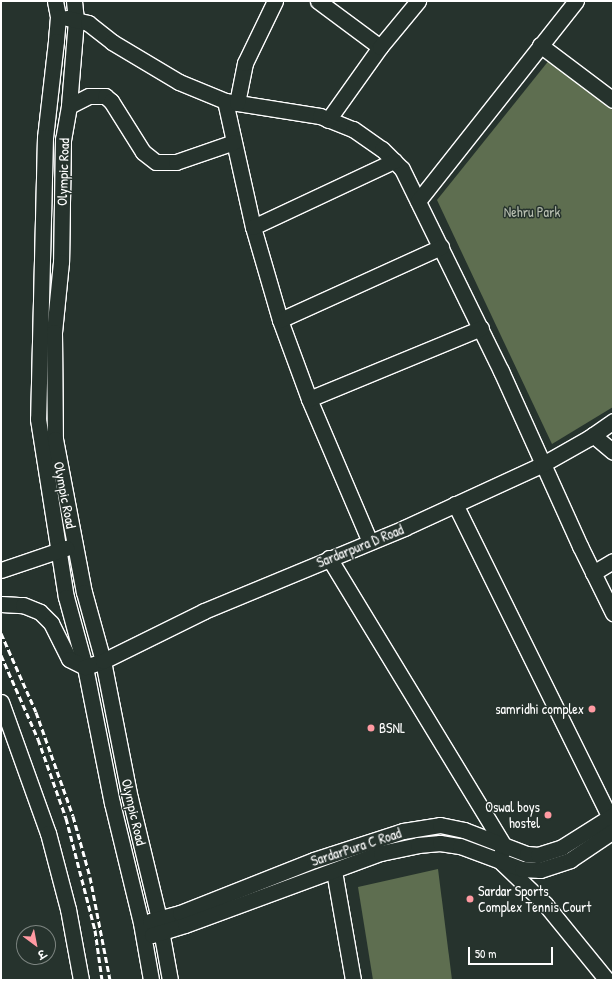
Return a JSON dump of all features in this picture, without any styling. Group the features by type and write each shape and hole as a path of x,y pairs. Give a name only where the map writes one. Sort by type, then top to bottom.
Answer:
{"street":[{"name":"Olympic Road","path":"55,1 58,16 50,104 44,137 38,419 48,441 103,661 130,798 161,926 170,980"},
{"name":"Olympic Road","path":"74,1 76,20 69,106 63,139 61,262 54,332 48,441 58,551 66,597 85,667 112,802 143,929 151,980"},
{"path":"275,1 245,63 231,102 234,142 253,227 280,320 309,399 370,542"},
{"path":"318,1 380,47"},
{"path":"328,120 380,47 418,1"},
{"path":"418,200 576,1"},
{"path":"58,16 88,23 112,42 179,82 231,102 328,120 354,129 402,169 481,328 613,613"},
{"path":"540,45 613,100"},
{"path":"69,106 89,96 105,96 111,101 143,152 156,162 176,162 234,142"},
{"path":"253,227 394,161"},
{"path":"280,320 441,247"},
{"path":"309,399 481,328"},
{"name":"Sardarpura D Road","path":"85,667 103,661 204,611 370,542 543,464 593,435 613,421"},
{"path":"593,435 613,452"},
{"path":"455,504 612,821"},
{"path":"1,570 58,551 75,547"},
{"path":"330,558 504,846 499,860 545,904 602,978"},
{"path":"594,573 613,561"},
{"path":"1,604 23,605 40,612 50,623 69,660 85,667"},
{"path":"1,702 48,833 68,909 81,980"},
{"name":"SardarPura C Road","path":"161,926 202,905 362,842 403,831 440,825 464,830 504,846 532,855 547,853 562,847 612,821"},
{"name":"SardarPura C Road","path":"143,929 161,926 334,871 381,853 440,843 460,846 531,871 546,869 570,860 612,821"},
{"path":"334,871 353,980"}],"green space":[{"name":"Nehru Park","path":"550,59 613,108 613,407 552,444 437,200"},
{"path":"438,869 452,980 373,980 358,887"}],"railway":[{"path":"1,633 36,712 73,816 90,877 110,980"},
{"path":"1,655 38,739 66,818 95,930 102,980"}],"place":[{"name":"samridhi complex","path":"592,709"},
{"name":"BSNL","path":"371,728"},
{"name":"Oswal boys hostel","path":"548,815"},
{"name":"Sardar Sports Complex Tennis Court","path":"470,899"}]}
